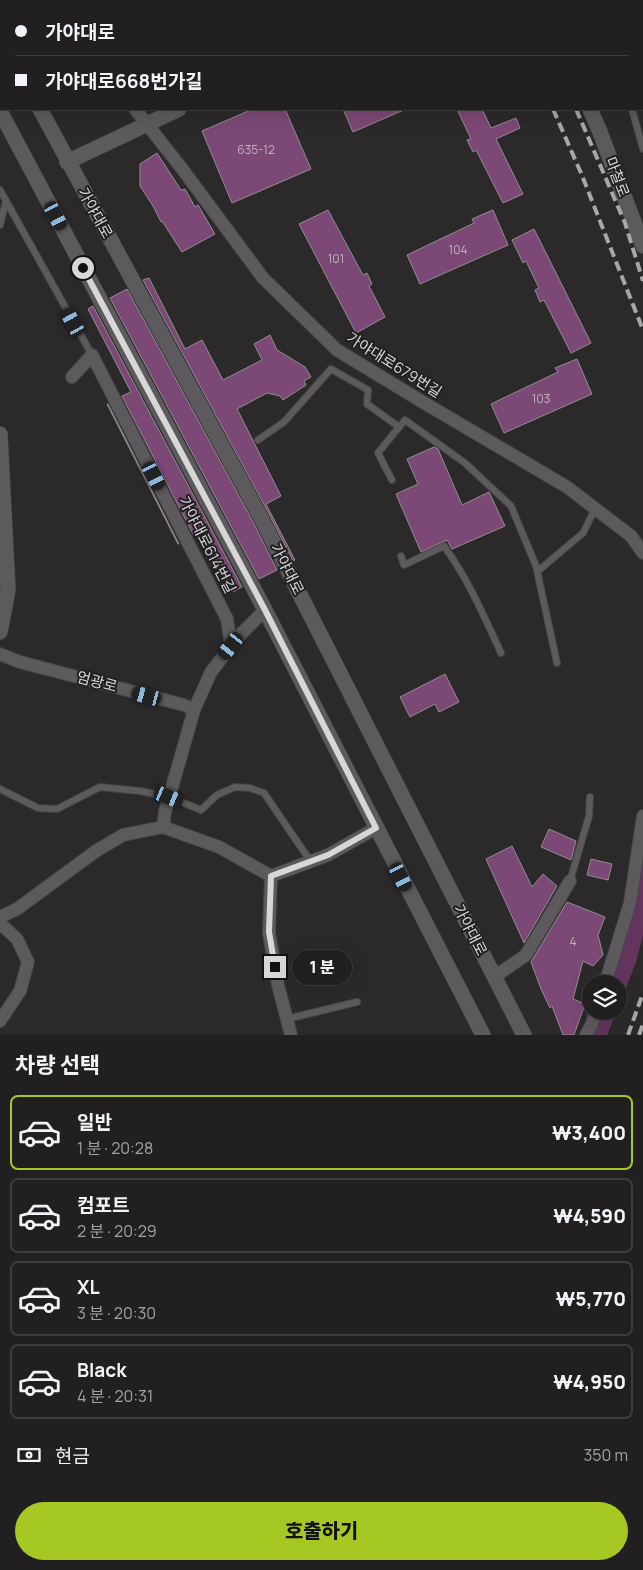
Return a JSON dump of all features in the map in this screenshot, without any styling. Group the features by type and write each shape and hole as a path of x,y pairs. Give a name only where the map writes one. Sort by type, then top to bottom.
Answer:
{"main road":[{"name":"가야대로","path":"41,110 260,516 524,1035"},
{"path":"67,162 177,110"},
{"name":"마철로","path":"590,110 643,246"},
{"path":"0,111 265,610 481,1032"},
{"path":"0,434 8,590 0,632"}],"street":[{"name":"가야대로679번길","path":"135,110 183,170 263,278 337,350 567,487 631,536 643,553"},
{"path":"72,377 92,355"},
{"name":"가야대로614번길","path":"92,355 227,619 231,646"},
{"path":"162,827 194,710 211,672 239,636 265,610"},
{"name":"엄광로","path":"0,654 20,662 194,710"},
{"path":"607,975 630,904 643,816"},
{"path":"0,918 17,909 96,851 123,835 162,827 219,847 271,876 328,855 376,828"},
{"path":"271,876 269,932 278,985 291,1035"},
{"path":"494,977 526,955 570,881"},
{"path":"0,923 16,939 28,962 20,991 0,1020"},
{"path":"586,1035 593,1020"}],"lane":[{"path":"632,110 643,149"},
{"name":"가야대로614번길","path":"0,190 92,355"},
{"path":"0,225 6,201"},
{"path":"258,440 284,422 331,369 368,390 367,404 400,426"},
{"path":"392,480 378,453 405,420 465,463 511,506 538,572 557,663"},
{"path":"538,572 583,533 595,508"},
{"path":"401,556 404,565 444,546 455,560 476,598 501,653"},
{"path":"0,789 38,808 57,809 100,787 140,791 169,797 201,810 217,795 235,787 250,788 264,793 311,862"},
{"path":"570,881 589,816 590,797"},
{"path":"287,1019 357,1002"}],"shaded area":[{"path":"643,816 643,935 636,962 627,985 627,975 608,975 630,903"},
{"path":"592,1020 613,1020 607,1035 586,1035"}],"building":[{"path":"251,110 285,110 311,169 232,203 202,131"},
{"path":"343,110 404,110 353,132"},
{"path":"457,110 482,110 491,128 516,118 520,128 496,139 523,194 503,203 476,150 473,152 467,140 471,139"},
{"path":"157,153 181,190 185,189 195,207 198,205 215,234 182,252 161,222 140,186 140,164"},
{"path":"328,210 363,275 367,273 372,284 369,286 385,317 356,333 299,224"},
{"path":"493,210 508,245 420,284 407,255 474,223 472,219"},
{"path":"534,229 591,343 571,353 544,300 540,302 535,290 539,288 526,261 523,263 512,240"},
{"path":"149,278 185,349 202,340 223,380 262,360 254,344 270,335 277,350 305,367 311,377 304,381 306,385 283,400 280,396 267,393 237,409 281,496 266,504 295,560 293,561 143,280"},
{"path":"127,289 277,570 259,579 110,298"},
{"path":"93,306 242,587 233,592 202,532 194,536 122,396 131,392 88,309"},
{"path":"577,359 592,394 504,433 491,404 558,372 555,368"},
{"path":"108,404 179,544 178,544"},
{"path":"434,447 438,449 462,505 489,492 505,526 452,549 447,540 421,552 396,494 418,484 407,459"},
{"path":"445,674 459,702 439,712 435,704 410,717 400,697"},
{"path":"549,829 576,841 571,860 541,847"},
{"path":"512,846 532,887 543,874 557,886 524,943 486,859"},
{"path":"591,859 612,864 608,880 587,875"},
{"path":"567,902 605,917 598,935 603,955 593,966 583,961 573,999 582,1003 582,1012 574,1035 563,1035 552,1006 550,1008 541,989 531,962"}],"railway":[{"path":"553,110 581,173 643,330"},
{"path":"576,110 625,223 643,281"},
{"path":"628,1035 643,993"},
{"path":"639,1035 643,1024"}],"route":[{"path":"83,268 265,610 376,828 328,855 271,876 269,932 275,967"}]}
